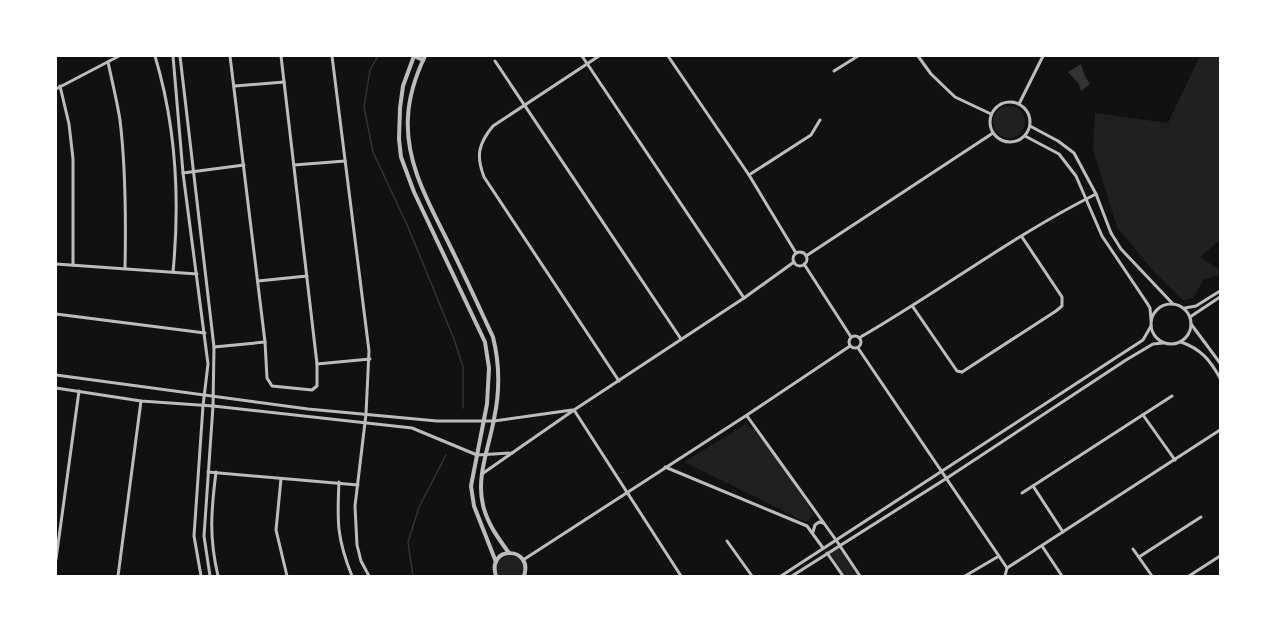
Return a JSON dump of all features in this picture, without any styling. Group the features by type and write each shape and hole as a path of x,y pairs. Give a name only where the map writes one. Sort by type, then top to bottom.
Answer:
{"street":[{"path":"56,89 119,56"},
{"path":"155,56 174,151 177,196 173,272"},
{"path":"173,56 183,173 208,364 194,536 201,576"},
{"path":"180,56 214,347 214,396 204,536 210,576"},
{"path":"230,56 266,342 267,378 272,386 312,390 317,386 316,364 281,56"},
{"path":"332,56 370,359 359,485 355,506 357,545 361,561 369,576"},
{"path":"496,576 495,562 474,506 471,486 487,404 489,369 485,342 419,203 401,157 400,108 403,86 414,56 424,58 409,100 408,133 411,159 493,338 499,364 494,421 482,474 481,495 487,518 508,553"},
{"path":"582,56 744,298"},
{"path":"599,56 492,126 480,148 479,163 484,177 619,381"},
{"path":"668,56 749,175 796,253"},
{"path":"834,71 858,56"},
{"path":"918,56 931,74 955,97 991,114"},
{"path":"1019,104 1043,56"},
{"path":"495,61 681,339"},
{"path":"108,62 120,118 123,153 126,215 124,268"},
{"path":"234,86 284,82"},
{"path":"60,86 69,124 73,159 73,265"},
{"path":"1002,103 1019,104 1028,113 1030,126 1025,136 1013,142 1000,140 993,133 990,125 991,114 1002,103"},
{"path":"749,175 811,135 820,120"},
{"path":"1030,126 1058,141 1074,153 1096,194 1111,233 1121,249 1173,304 1184,308 1196,306 1221,291"},
{"path":"806,256 993,133"},
{"path":"781,576 1143,340 1150,326 1150,308 1102,236 1076,176 1059,154 1025,136"},
{"path":"294,165 345,161"},
{"path":"183,173 244,165"},
{"path":"851,337 860,338 1022,237 1096,194"},
{"path":"913,307 957,372 962,372 1062,306 1062,297 1022,237"},
{"path":"794,262 800,266 807,260 802,252 796,253"},
{"path":"794,262 793,258 796,253"},
{"path":"482,474 794,262"},
{"path":"56,264 198,274"},
{"path":"804,264 851,337"},
{"path":"258,282 307,276"},
{"path":"1190,317 1221,297"},
{"path":"1151,320 1159,307 1173,304"},
{"path":"1150,326 1156,338 1163,343 1170,345 1181,342 1189,334 1191,324 1190,317 1184,308"},
{"path":"56,314 205,333"},
{"path":"475,319 483,315"},
{"path":"1191,324 1221,363"},
{"path":"850,346 848,342 851,337"},
{"path":"858,348 860,338"},
{"path":"214,347 266,342"},
{"path":"1181,342 1197,349 1209,360 1221,378"},
{"path":"792,576 1144,349 1153,344 1163,343"},
{"path":"523,560 850,346 858,348 942,470 999,556 1006,568 1005,576"},
{"path":"316,364 370,359"},
{"path":"56,375 308,409 437,421 494,421 574,410"},
{"path":"56,388 141,401 213,406 412,429 477,455 512,453"},
{"path":"56,559 79,391"},
{"path":"1022,493 1172,396"},
{"path":"118,576 141,401"},
{"path":"574,410 681,576"},
{"path":"747,415 860,576"},
{"path":"1143,415 1175,460"},
{"path":"1006,568 1221,430"},
{"path":"665,467 807,526 843,576"},
{"path":"208,472 359,485"},
{"path":"216,472 210,517 211,547 218,576"},
{"path":"281,479 276,530 286,576"},
{"path":"339,482 340,543 352,576"},
{"path":"1033,486 1063,532"},
{"path":"1139,557 1201,517"},
{"path":"814,534 815,525 819,522 824,524"},
{"path":"727,541 752,576"},
{"path":"1042,546 1062,576"},
{"path":"1134,549 1152,576"},
{"path":"495,562 508,553 517,555 523,560 526,569 525,576"},
{"path":"968,576 999,556"},
{"path":"1189,576 1221,556"}],"shaded area":[{"path":"1200,56 1220,56 1220,240 1200,257 1220,270 1220,275 1204,279 1193,298 1183,300 1155,273 1117,227 1093,149 1095,113 1168,123"},
{"path":"1081,64 1090,84 1081,91 1079,84 1068,72"},
{"path":"1009,106 1020,111 1025,122 1020,133 1009,138 998,133 993,122 998,111"},
{"path":"746,424 773,454 814,515 806,522 684,462"},
{"path":"840,546 860,576 843,576 827,553"},
{"path":"509,555 517,557 522,562 522,576 498,576 496,569 498,563"}],"waterway":[{"path":"378,56 370,70 364,107 373,152 408,227 454,339 463,367 463,408"},
{"path":"413,576 408,542 419,507 446,455"}]}
